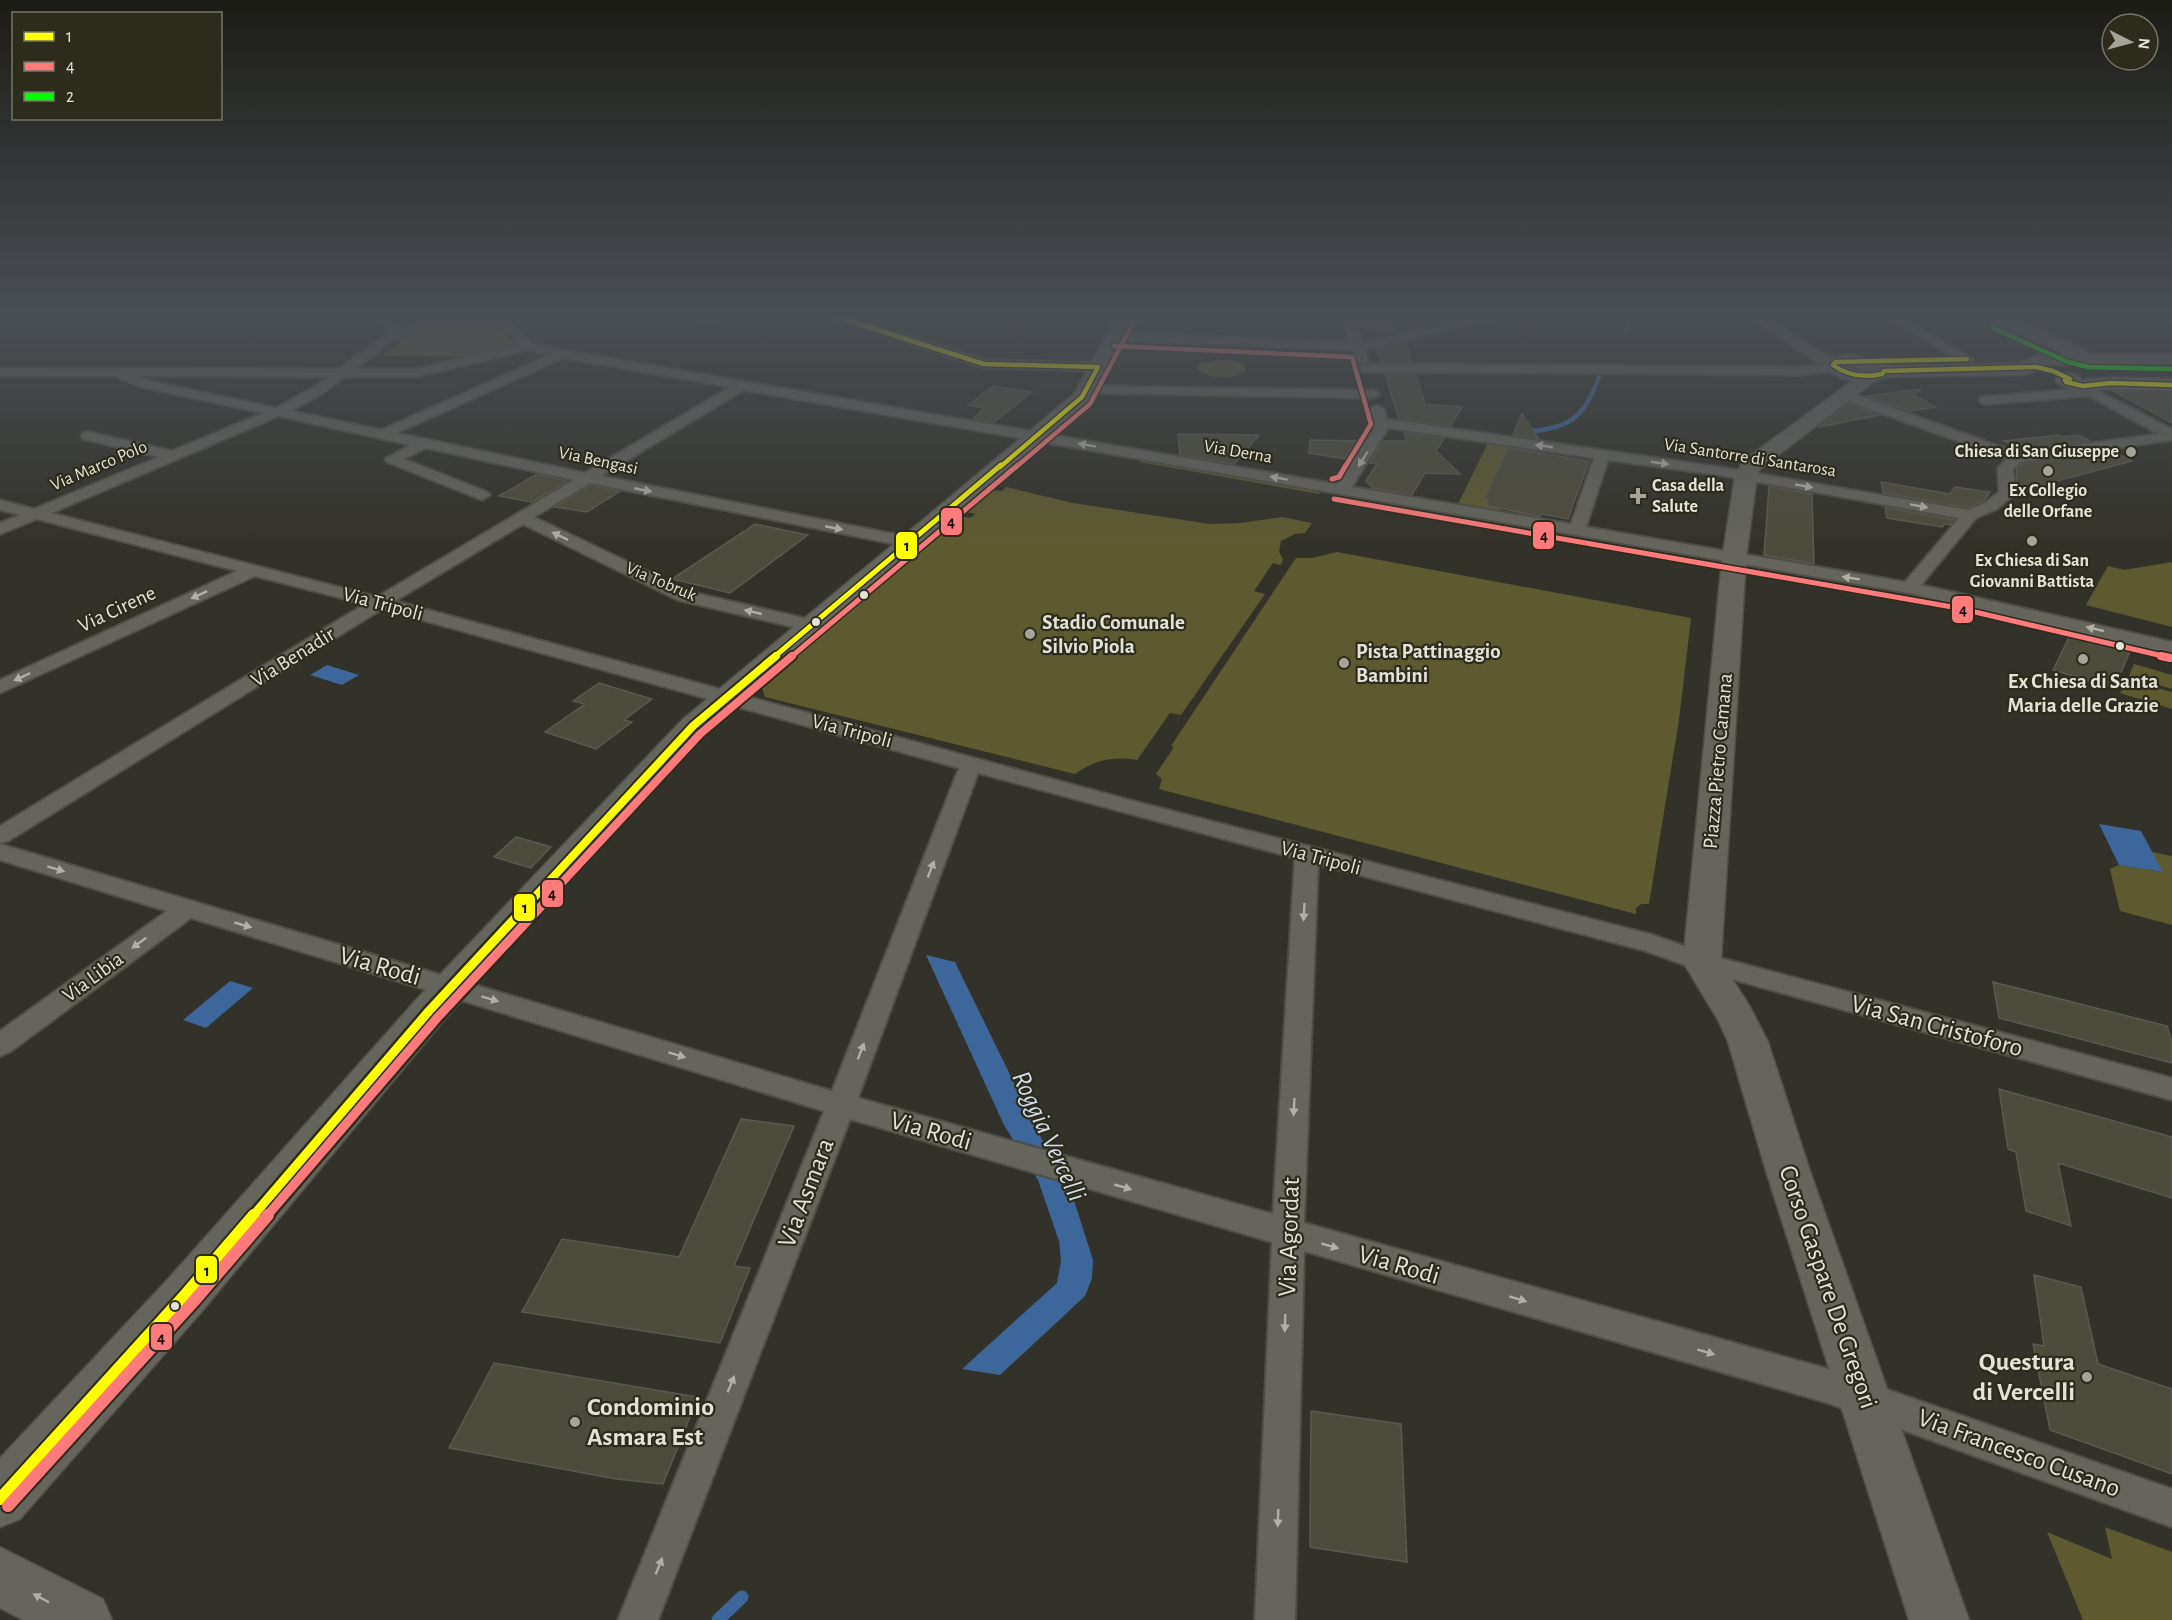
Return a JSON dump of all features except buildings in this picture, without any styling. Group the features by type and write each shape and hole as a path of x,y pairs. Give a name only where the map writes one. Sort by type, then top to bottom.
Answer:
{"main road":[{"path":"0,1499 186,1294 452,987 693,726 1084,394"},
{"path":"1746,476 1751,466 1842,394"},
{"name":"Piazza Pietro Camana","path":"1702,962 1734,559 1746,476"},
{"name":"Corso Gaspare De Gregori","path":"1702,962 1736,1017 1748,1042 1788,1171 1939,1620"},
{"path":"0,1576 82,1620"}],"street":[{"path":"194,394 280,411"},
{"name":"Via Marco Polo","path":"0,529 280,411 312,394"},
{"path":"384,434 474,394"},
{"name":"Via Benadir","path":"0,836 521,517 728,394"},
{"name":"Via Derna","path":"786,394 1909,588 2172,648"},
{"path":"1084,394 1373,394 1380,416 1381,429 1346,485 1336,489"},
{"name":"Via Santorre di Santarosa","path":"1323,394 1380,416 1970,515"},
{"path":"1891,394 2017,458"},
{"path":"1986,400 2027,394"},
{"path":"2097,394 2172,435"},
{"name":"Via Bengasi","path":"280,411 586,478 909,542"},
{"path":"1909,588 1970,515 1991,506 2007,494 2005,468 2017,458 2172,435"},
{"path":"88,436 175,456"},
{"path":"425,443 392,459 482,495"},
{"path":"1577,531 1602,454"},
{"name":"Via Tripoli","path":"0,505 380,603 971,764 1653,944 1702,962"},
{"name":"Via Tobruk","path":"521,517 684,596 810,625"},
{"name":"Via Cirene","path":"0,687 252,571"},
{"name":"Via Asmara","path":"638,1620 841,1105 971,764"},
{"name":"Via Rodi","path":"0,852 841,1105 1288,1234 1819,1383 1866,1399"},
{"name":"Via Agordat","path":"1275,1620 1288,1234 1307,854"},
{"name":"Via Libia","path":"0,1045 186,909"},
{"name":"Via San Cristoforo","path":"1702,962 2172,1089"},
{"name":"Via Francesco Cusano","path":"1866,1399 2172,1508"}],"shaded area":[{"path":"1488,443 1527,448 1526,451 1505,453 1500,466 1507,467 1498,486 1490,485 1484,498 1488,499 1486,505 1502,508 1500,511 1458,504"},
{"path":"1144,459 1322,490 1319,494 1140,462"},
{"name":"Stadio Comunale Silvio Piola","path":"1006,487 1073,503 1210,524 1240,523 1282,517 1312,523 1305,533 1295,534 1281,541 1279,552 1283,559 1281,565 1273,563 1254,591 1265,594 1181,715 1170,713 1137,760 1104,760 1089,765 1075,774 765,697 761,685 959,516 970,518 975,514 966,512 992,490 1002,491"},
{"path":"1337,552 1691,618 1679,720 1649,904 1641,904 1636,908 1636,914 1159,789 1162,779 1156,774 1174,747 1171,746 1296,558 1312,558"},
{"path":"2172,562 2172,627 2086,605 2108,566 2124,570"},
{"path":"2134,664 2172,675 2172,689 2129,676"},
{"path":"2128,680 2172,692 2172,709 2120,693"},
{"path":"2152,852 2172,856 2172,925 2120,911 2110,869 2119,865 2162,872"},
{"path":"2105,1527 2172,1552 2172,1620 2083,1620 2047,1532 2112,1559"}],"water":[{"path":"327,665 359,675 342,685 310,675"},
{"path":"2099,824 2141,831 2163,872 2119,865"},
{"path":"926,955 955,962 1039,1134 1071,1191 1093,1260 1092,1278 1085,1296 1000,1375 962,1369 1057,1283 1061,1261 1059,1241 1038,1180 1004,1125"},
{"path":"230,981 253,988 206,1028 183,1020"}],"waterway":[{"name":"Roggia Vercelli","path":"1533,431 1569,422 1583,409 1592,394"},
{"name":"Roggia Vercelli","path":"718,1620 742,1597"}],"transit line":[{"name":"1","path":"0,1499 186,1294 429,1011 693,726 1084,394"},
{"name":"4","path":"8,1506 194,1301 437,1018 700,734 1090,404 1096,394"},
{"name":"4","path":"1332,479 1339,477 1371,424 1362,394"},
{"name":"4","path":"1334,499 1958,608 2170,658"}],"place":[{"name":"Chiesa di San Giuseppe","path":"2131,452"},
{"name":"Ex Collegio delle Orfane","path":"2048,471"},
{"name":"Casa della Salute","path":"1638,496"},
{"name":"Ex Chiesa di San Giovanni Battista","path":"2032,541"},
{"name":"Stadio Comunale Silvio Piola","path":"1030,634"},
{"name":"Ex Chiesa di Santa Maria delle Grazie","path":"2083,659"},
{"name":"Pista Pattinaggio Bambini","path":"1344,663"},
{"name":"Questura di Vercelli","path":"2087,1377"},
{"name":"Condominio Asmara Est","path":"575,1422"}]}
